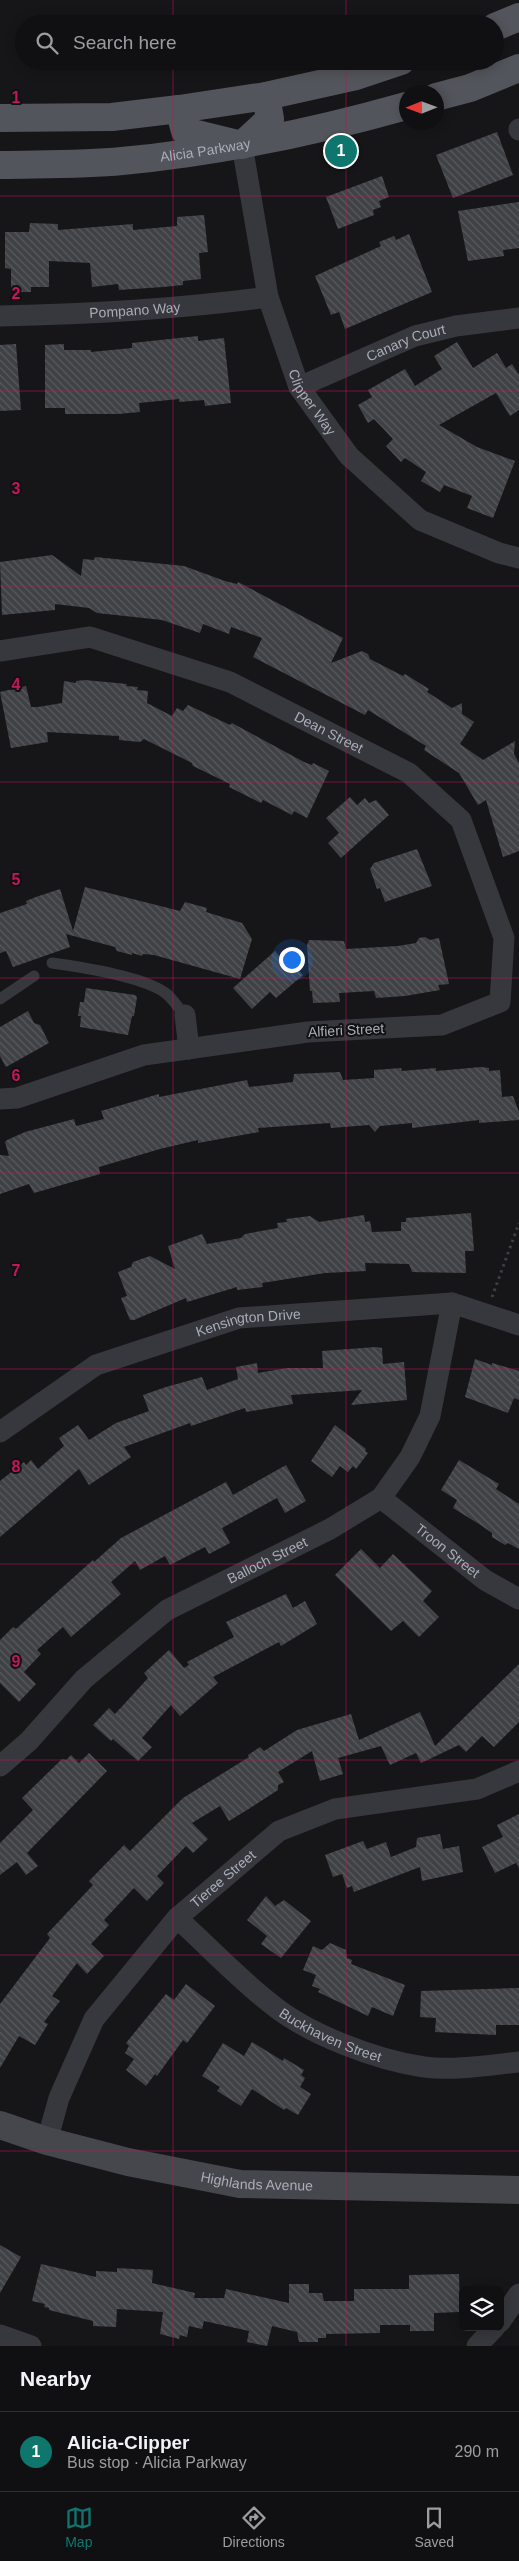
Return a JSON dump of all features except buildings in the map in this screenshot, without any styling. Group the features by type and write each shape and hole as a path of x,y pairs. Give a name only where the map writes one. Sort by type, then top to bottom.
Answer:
{"main road":[{"path":"504,23 519,17"},
{"path":"444,95 470,88 519,68"},
{"path":"0,118 112,118 266,96 356,76 374,70"},
{"path":"179,109 186,131 242,145 270,119 266,96"},
{"name":"Alicia Parkway","path":"0,165 122,162 242,145 399,108"},
{"name":"Highlands Avenue","path":"0,2125 47,2141 128,2162 240,2184 519,2190"}],"street":[{"name":"Clipper Way","path":"242,145 268,297 299,387 349,456 420,520 499,553 519,558"},
{"name":"Pompano Way","path":"0,316 101,314 199,306 268,297"},
{"name":"Canary Court","path":"299,387 415,336 456,326 519,318"},
{"name":"Dean Street","path":"0,651 90,637 230,682 409,773 461,820 504,938 500,1002"},
{"name":"Alfieri Street","path":"0,1099 17,1098 144,1055 308,1032 442,1025 500,1002"},
{"path":"185,1015 189,1049"},
{"name":"Kensington Drive","path":"0,1432 96,1365 239,1318 452,1302 519,1325"},
{"name":"Balloch Street","path":"0,1766 29,1741 84,1679 167,1610 330,1529 381,1498 410,1457 430,1416 452,1302"},
{"name":"Troon Street","path":"381,1498 485,1580 519,1599"},
{"name":"Tieree Street","path":"47,2141 58,2098 94,2019 177,1918 279,1831 335,1809 477,1789 519,1771"},
{"name":"Buckhaven Street","path":"177,1918 271,2004 321,2035 372,2053 424,2067 483,2066 519,2062"},
{"path":"504,2316 519,2294"},
{"path":"477,2346 491,2331"},
{"path":"0,2335 31,2346"}],"lane":[{"path":"52,964 81,967 141,982 164,992 185,1015"},
{"path":"0,998 34,976"}],"path":[{"path":"486,1314 519,1223"}],"place":[{"name":"Alicia-Clipper","path":"341,151"}]}
